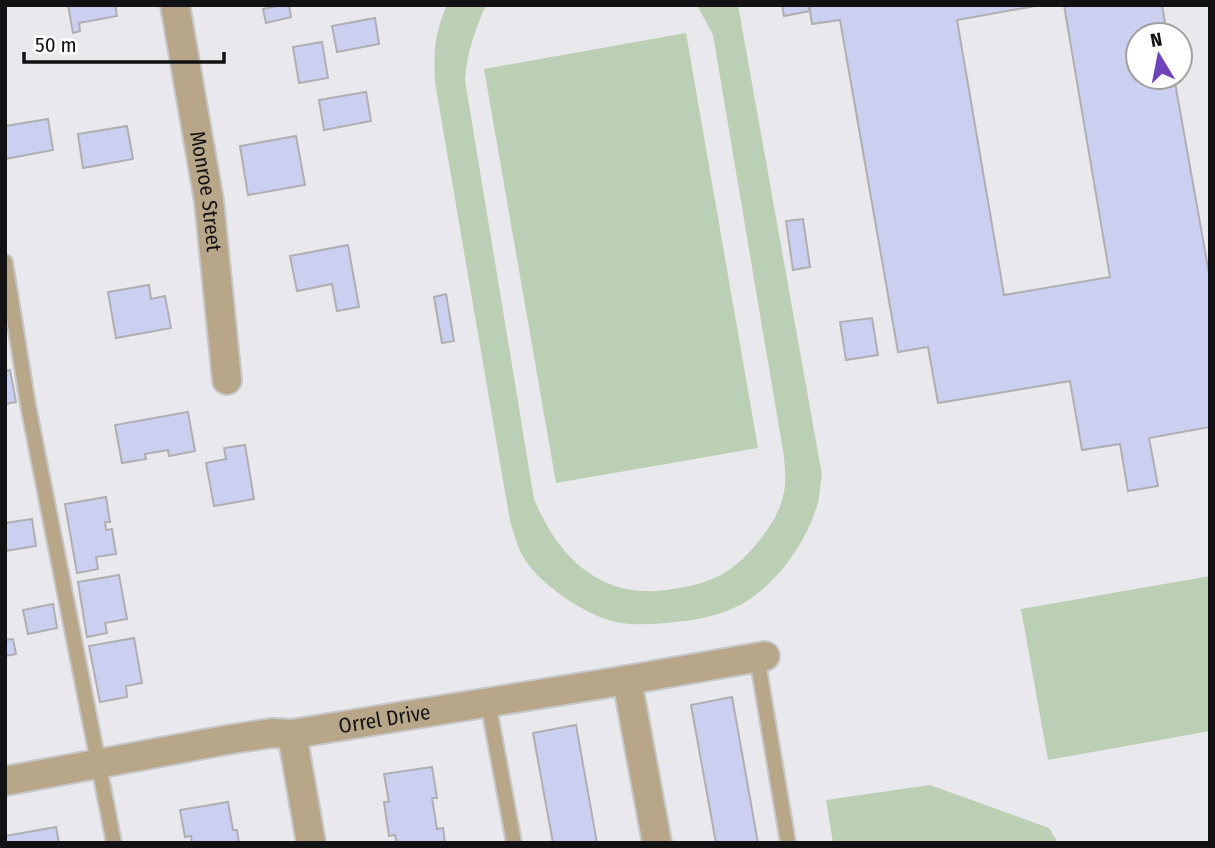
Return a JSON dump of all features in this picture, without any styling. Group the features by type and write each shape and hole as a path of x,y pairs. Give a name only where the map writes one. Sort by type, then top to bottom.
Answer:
{"street":[{"name":"Monroe Street","path":"174,5 209,201 228,380"},
{"name":"Orrel Drive","path":"5,781 226,740 272,733 292,734 761,656"},
{"path":"627,680 657,843"},
{"path":"292,734 311,843"}],"lane":[{"path":"5,262 28,405 114,843"},
{"path":"761,656 788,843"},
{"path":"488,702 514,843"}],"green space":[{"path":"447,5 486,5 472,41 465,80 534,499 554,536 581,567 613,585 630,590 656,591 701,583 734,566 753,548 771,524 781,505 785,489 784,457 713,35 697,5 738,5 822,475 813,518 794,554 768,585 733,609 704,618 669,623 637,624 608,620 563,597 537,575 520,551 510,521 435,82 436,43"},
{"path":"686,33 758,448 556,483 484,69"},
{"path":"1210,576 1210,731 1048,760 1021,609"},
{"path":"930,785 1049,828 1058,843 833,843 826,800"}],"building":[{"path":"68,5 115,5 117,16 79,23 80,31 73,33"},
{"path":"289,5 291,17 266,23 263,9"},
{"path":"782,5 808,5 810,11 784,16"},
{"path":"809,5 1041,5 957,20 1004,295 1110,277 1064,5 1162,5 1165,21 1124,21 1124,91 1176,91 1210,279 1210,427 1149,438 1158,486 1128,491 1120,444 1082,450 1070,381 938,403 928,347 898,352 840,20 812,24"},
{"path":"375,18 379,44 337,52 332,26"},
{"path":"322,42 328,78 299,83 293,47"},
{"path":"366,92 371,121 324,130 319,100"},
{"path":"48,119 53,150 5,159 5,126"},
{"path":"127,126 133,159 83,168 78,134"},
{"path":"296,136 305,185 248,195 240,146"},
{"path":"803,219 810,267 793,270 786,221"},
{"path":"348,245 359,307 337,311 332,284 297,291 290,256"},
{"path":"149,285 151,299 165,296 171,328 116,338 108,292"},
{"path":"446,294 454,341 442,343 434,297"},
{"path":"872,318 878,355 846,360 840,322"},
{"path":"10,370 16,402 5,404 5,371"},
{"path":"188,412 195,451 169,456 168,450 145,454 146,459 122,463 115,425"},
{"path":"245,445 254,499 214,506 206,463 226,459 224,448"},
{"path":"106,497 110,522 105,522 106,530 112,529 116,554 96,557 98,569 77,573 65,504"},
{"path":"32,519 36,546 5,551 5,523"},
{"path":"119,575 127,619 105,623 107,633 87,637 78,582"},
{"path":"53,604 57,628 28,634 23,610"},
{"path":"134,638 142,683 126,686 127,697 100,702 89,646"},
{"path":"13,639 16,654 5,656 5,640"},
{"path":"732,697 758,843 716,843 691,705"},
{"path":"576,725 597,843 553,843 533,733"},
{"path":"432,767 437,798 432,798 437,829 443,828 445,843 397,843 395,835 389,836 384,802 389,802 384,774"},
{"path":"228,802 233,830 237,830 239,843 192,843 191,836 185,837 180,810"},
{"path":"56,827 59,843 5,843 5,836"}]}
